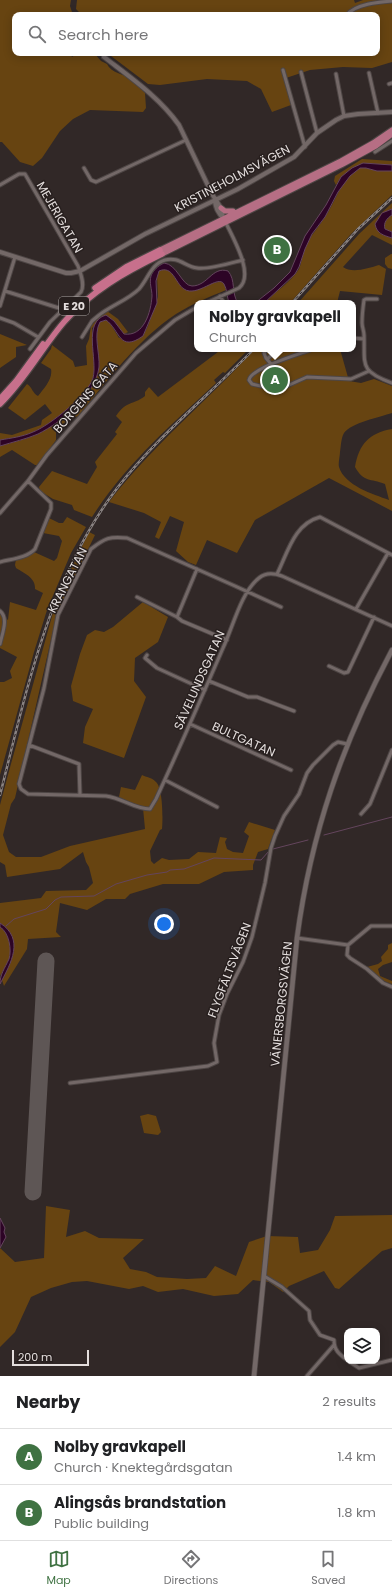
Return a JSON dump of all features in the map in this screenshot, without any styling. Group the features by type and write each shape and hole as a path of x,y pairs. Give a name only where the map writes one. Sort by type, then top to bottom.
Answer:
{"highway":[{"name":"E 20","path":"224,221 238,211 341,161 373,143 392,130"},
{"name":"E 20","path":"0,399 16,381 62,319 79,302 111,276 343,164 376,146 392,134"},
{"path":"221,208 227,212 238,211"},
{"name":"E 20","path":"0,404 20,382 64,322 85,301 120,276 161,252"}],"main road":[{"name":"VÄNERSBORGSVÄGEN","path":"254,1376 297,938 304,892 326,803 347,744 371,690 392,650"}],"street":[{"path":"350,12 361,7 392,1"},
{"path":"104,57 163,105 179,125 215,200 221,208 224,221"},
{"path":"283,70 305,147"},
{"path":"301,72 317,133"},
{"path":"369,73 378,113"},
{"path":"336,74 344,116"},
{"name":"KRISTINEHOLMSVÄGEN","path":"80,271 144,234 238,189 294,157 317,133 329,124 344,116 392,112"},
{"path":"84,168 91,180 96,182 186,140"},
{"path":"375,152 392,141"},
{"name":"MEJERIGATAN","path":"0,185 22,173 26,176 80,271"},
{"path":"212,300 242,285 245,278 243,260 215,205 215,200"},
{"path":"0,252 66,273 80,271 82,290 62,309 38,337 30,349"},
{"path":"0,306 16,257"},
{"path":"82,337 92,321 138,289 152,269 160,262 175,259 196,268 203,269 243,260"},
{"path":"0,287 62,309"},
{"path":"220,296 222,300"},
{"path":"377,299 366,298 364,300 362,323 364,339 363,358 368,371 377,377 392,383"},
{"name":"BORGENS GATA","path":"0,513 28,482 47,456 136,353 175,320 194,309"},
{"path":"0,318 14,323 38,337"},
{"path":"356,338 364,339"},
{"path":"265,352 264,353 267,360 271,364"},
{"path":"267,360 276,352"},
{"path":"305,352 271,364 252,374 249,380 250,383 278,390 310,376 351,379 368,371"},
{"path":"0,562 32,552 51,509 51,503 28,482"},
{"path":"392,555 320,517 310,520 296,532 277,574 392,626"},
{"name":"KRANGATAN","path":"28,794 21,789 20,784 44,688 58,615 91,549 101,541 109,537 127,538 281,607"},
{"path":"356,609 388,553"},
{"path":"177,617 197,569"},
{"name":"SÄVELUNDSGATAN","path":"28,794 80,795 117,798 141,809 150,810 209,682 247,592 258,578 264,574 277,574"},
{"path":"137,597 182,621 227,640"},
{"path":"0,611 4,615 5,619 0,644"},
{"path":"329,666 344,673 348,672 374,617"},
{"path":"147,655 145,658 157,668 205,690"},
{"path":"209,682 248,697 257,697 294,711"},
{"name":"BULTGATAN","path":"190,724 290,770"},
{"name":"FLYGFÄLTSVÄGEN","path":"70,1083 208,1066 217,1062 214,1043 219,1015 227,994 243,962 252,937 265,883 271,848 275,836 284,816 299,794 307,773 312,765 338,742 347,744"},
{"path":"29,745 79,764 80,795"},
{"path":"361,814 370,804 392,750"},
{"path":"165,780 217,807"},
{"path":"392,926 371,926 348,945 347,954 350,958 367,969 383,983 392,987"},
{"path":"297,938 348,945"},
{"path":"264,1276 282,1287 309,1311 309,1318 311,1322 320,1334 334,1340 334,1346 339,1354 344,1358"},
{"path":"307,1376 334,1346"},
{"path":"380,1363 392,1360"},
{"path":"353,1364 359,1368 376,1364"}],"shaded area":[{"path":"0,0 71,0 70,6 72,12 12,12 12,56 97,56 111,69 131,79 145,93 146,108 143,112 90,110 73,119 60,131 42,158 33,166 20,162 2,142 0,142"},
{"path":"77,0 354,0 355,3 363,0 392,0 392,62 372,68 343,67 310,70 286,78 291,105 272,112 261,89 247,81 207,79 160,85 148,84 111,56 380,56 380,12 79,12 76,9"},
{"path":"362,159 392,161 392,165 363,163 341,177 336,185 334,181 335,176"},
{"path":"363,163 392,165 392,171 377,171 360,168 350,176 338,192 325,217 312,234 295,274 267,300 259,300 274,288 290,272 305,236 326,205 341,177 352,168"},
{"path":"360,168 378,171 392,171 392,195 351,234 293,300 267,300 296,274 309,240 329,210 343,184"},
{"path":"392,203 392,209 388,210 379,233 392,238 392,245 372,235 343,267 356,270 379,265 386,269 382,295 340,291 338,300 301,300 359,234"},
{"path":"392,209 392,215 386,221 385,229 392,232 392,238 379,232 375,224 382,213"},
{"path":"392,215 392,232 385,229 385,225 386,221"},
{"path":"391,254 392,269 388,268 385,264 385,258"},
{"path":"164,263 169,264 185,283 192,286 202,283 218,271 228,271 232,278 236,300 228,300 225,286 221,282 217,282 195,291 189,291 181,286 168,270 159,271 156,281 157,303 143,336 135,341 124,341 106,320 100,322 97,333 99,367 97,377 85,397 67,415 47,429 33,436 0,446 0,440 29,434 40,429 58,417 84,393 93,378 94,370 92,342 95,325 99,319 106,315 114,321 124,334 137,332 148,316 152,296 150,281 151,276 160,265"},
{"path":"164,269 171,272 185,289 222,282 226,290 203,300 194,300 194,304 176,314 148,336 124,361 78,416 68,420 60,426 56,433 56,440 38,465 35,465 12,450 0,457 0,446 38,434 47,429 67,415 92,388 97,377 99,367 97,333 100,322 106,320 110,323 119,338 143,336 158,297 157,275 159,271"},
{"path":"107,311 118,319 128,332 124,334 114,321 106,315 92,328 94,371 90,385 84,393 68,409 49,423 29,434 0,440 0,433 12,435 41,425 42,420 52,413 45,404 25,420 8,408 27,384 38,396 45,387 51,376 51,369 41,363 51,349 52,345 73,361 75,367 87,365 86,346 89,339 91,326"},
{"path":"0,334 27,345 16,347 16,357 0,368"},
{"path":"218,352 246,352 225,373 223,372 214,380 216,383 166,430 134,463 105,498 92,517 74,510 72,505 53,499 40,491 39,487 52,471 87,484 97,467 95,462 117,434 115,432 122,422 116,416 120,411 127,405 145,396 145,392 149,387 158,397"},
{"path":"252,352 341,352 349,381 361,383 374,379 392,386 392,413 359,423 344,433 341,442 339,467 342,474 353,484 368,492 389,500 385,484 364,478 355,467 359,452 366,441 377,433 392,429 392,511 329,478 255,520 237,553 207,540 196,565 188,562 176,551 184,522 170,516 159,539 155,537 161,522 144,513 109,502 161,443"},
{"path":"67,517 86,527 71,553 47,610 0,775 0,682 4,682 12,678 10,671 17,657 0,648 0,613 8,620 10,602 36,610 43,593 35,589 34,582 29,576 16,568 16,559 34,552 54,561 57,558 62,541 59,536 43,533 49,518 59,523 63,523"},
{"path":"89,532 95,535 57,613 15,798 11,804 3,835 9,852 16,857 41,857 70,846 145,829 143,808 119,797 121,787 135,790 142,775 156,782 160,790 161,797 162,829 160,830 150,851 151,861 154,864 162,858 169,860 189,859 198,852 216,853 220,837 227,838 225,842 227,849 233,852 243,853 249,836 244,832 249,822 275,830 268,849 258,852 253,865 253,870 224,872 199,884 163,884 130,894 125,899 106,899 87,910 60,903 56,932 61,937 28,939 27,949 4,986 2,980 10,965 14,950 14,942 12,935 0,923 0,903 41,898 46,891 86,890 93,883 83,852 60,869 7,877 5,865 0,862 0,805 9,771 54,609"},
{"path":"143,602 168,617 158,642 135,658 134,681 146,697 124,758 83,743 85,727 93,709 73,701 71,686 87,635 95,630 104,632 113,627"},
{"path":"0,923 8,929 12,936 14,952 0,984 2,974 9,959 10,951 8,937 0,927"},
{"path":"0,927 8,937 10,955 0,976"},
{"path":"392,943 392,962 383,965 378,969 380,976 392,981 392,984 384,981 367,967 378,964 382,961 381,957 388,949 388,945"},
{"path":"148,1114 156,1116 161,1132 158,1135 144,1133 140,1116"},
{"path":"46,1206 70,1210 66,1237 85,1231 99,1238 144,1239 123,1258 130,1269 146,1272 157,1277 187,1279 206,1278 215,1266 236,1276 249,1242 267,1236 298,1237 300,1253 318,1250 330,1230 335,1216 392,1215 392,1248 382,1251 339,1289 335,1288 324,1271 289,1286 283,1292 269,1282 253,1280 238,1294 214,1296 183,1289 158,1292 143,1286 129,1289 87,1281 72,1282 51,1288 31,1297 15,1332 0,1347 0,1248 15,1262 44,1258"},
{"path":"0,1218 5,1228 4,1232 6,1237 0,1248"}],"waterway":[{"path":"324,835 392,817"},
{"path":"273,849 308,840"},
{"path":"6,926 14,919 46,909 55,900 61,897 94,896 116,884 147,875 167,872 170,870 184,869 214,858 261,860 269,851"}],"runway":[{"path":"33,1192 46,961"}],"railway":[{"path":"295,300 358,229 392,198"},
{"path":"0,795 31,674 44,634 58,595 75,557 95,521 133,468 184,416 251,352"}],"place":[{"name":"Alingsås brandstation","path":"277,250"},
{"name":"Nolby gravkapell","path":"275,380"}]}
